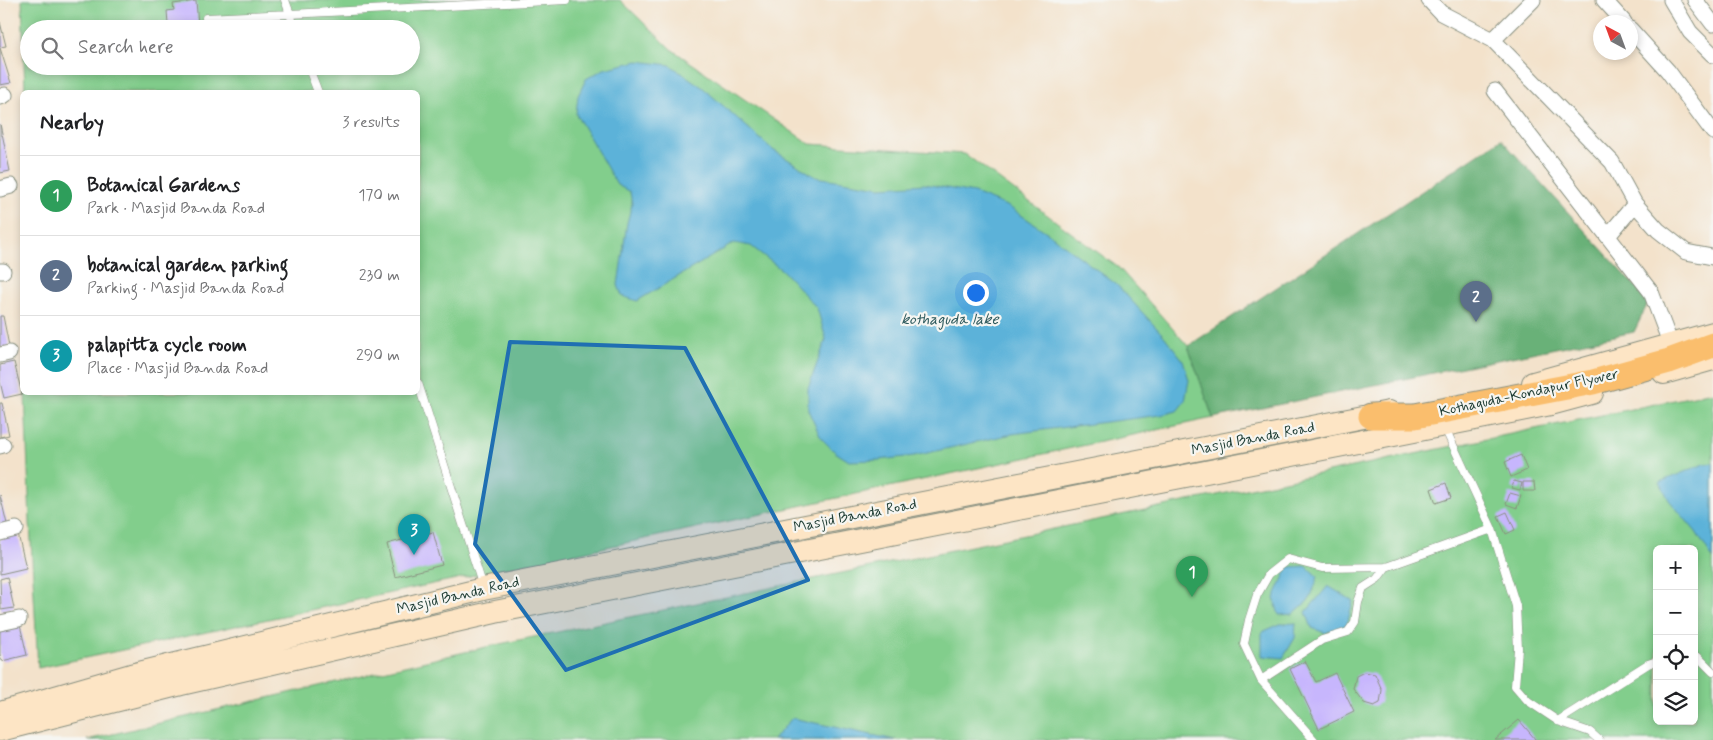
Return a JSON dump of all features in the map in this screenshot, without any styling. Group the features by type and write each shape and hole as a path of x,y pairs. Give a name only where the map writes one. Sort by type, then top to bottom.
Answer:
{"main road":[{"name":"Masjid Banda Road","path":"0,730 96,695 141,673 483,589 1534,383 1713,332"},
{"name":"Kothaguda-Kondapur Flyover","path":"1371,416 1415,416 1593,382 1669,361 1713,345"},
{"name":"Masjid Banda Road","path":"0,713 96,695 495,612 1551,404 1713,359"}],"street":[{"path":"1429,0 1441,13 1493,40 1612,162 1635,204 1658,230 1686,252 1713,258"},
{"path":"1493,40 1534,0"},
{"path":"1604,0 1618,15"},
{"path":"1670,0 1690,32 1713,55"},
{"path":"1695,0 1713,24"},
{"path":"1638,38 1668,71 1713,132"},
{"path":"1495,91 1651,292 1671,345"},
{"path":"1608,236 1635,204"},
{"path":"0,533 16,529"},
{"path":"0,623 19,619"}],"lane":[{"path":"285,0 292,20"},
{"path":"206,18 567,0"},
{"path":"311,75 317,90"},
{"path":"420,389 483,589"},
{"path":"1444,425 1492,529 1516,606 1518,649 1515,686 1528,702 1558,721 1590,732 1599,740"},
{"path":"1314,740 1261,680 1244,644 1257,595 1269,574 1288,559 1322,568 1386,567 1492,529"},
{"path":"1261,680 1322,640 1348,632 1355,622 1362,588 1377,579 1386,567"},
{"path":"1698,657 1713,672"},
{"path":"1558,721 1653,662"}],"highlighted area":[{"path":"510,342 685,348 808,580 566,670 475,544"}],"green space":[{"path":"22,0 620,0 671,49 810,144 965,154 1119,268 1188,346 1213,418 38,668 25,395 420,395 420,90 25,90 24,75 420,75 420,20 23,20"},
{"path":"1501,139 1649,301 1634,332 1213,418 1188,346"},
{"path":"1713,392 1713,740 87,740 495,645"}],"water":[{"name":"kothaguda lake","path":"638,61 670,65 702,87 773,150 816,177 881,187 925,184 974,193 1009,207 1048,233 1117,285 1164,336 1183,360 1189,380 1185,401 1177,411 1161,415 1012,434 914,456 849,461 835,452 821,438 808,410 808,388 826,339 817,308 783,271 751,246 734,243 637,301 622,296 618,285 627,223 632,204 630,192 617,185 576,114 578,96 586,79 604,69"},
{"path":"1713,463 1713,559 1696,532 1669,500 1660,482 1704,464"},
{"path":"1306,566 1318,577 1310,599 1293,614 1279,615 1274,598 1288,567"},
{"path":"1328,586 1353,601 1347,625 1325,633 1312,628 1306,612"},
{"path":"1296,623 1295,638 1283,658 1262,656 1262,632 1280,624"},
{"path":"792,718 895,740 773,740"}],"building":[{"path":"196,1 198,20 168,20 167,11 174,10 173,4"},
{"path":"0,22 6,46 0,47"},
{"path":"0,48 11,83 0,85"},
{"path":"0,124 10,171 0,173"},
{"path":"0,316 3,316 9,346 0,348"},
{"path":"14,362 20,386 20,394 4,398 0,382 0,365"},
{"path":"0,403 2,403 9,435 0,437"},
{"path":"1521,455 1527,470 1511,477 1505,462"},
{"path":"1514,481 1522,483 1520,490 1512,488"},
{"path":"1523,482 1534,482 1535,491 1523,491"},
{"path":"1446,483 1451,498 1436,503 1431,489"},
{"path":"1510,493 1521,496 1517,508 1506,504"},
{"path":"0,495 7,524 0,525"},
{"path":"1507,512 1515,530 1506,534 1498,516"},
{"path":"421,531 422,535 433,532 442,565 395,577 387,544 413,537 412,534"},
{"path":"18,534 26,568 0,574 0,539"},
{"path":"7,577 14,608 1,610 0,579"},
{"path":"20,625 27,655 2,661 0,654 0,630"},
{"path":"1305,661 1316,682 1335,673 1354,712 1319,729 1290,669"},
{"path":"1364,672 1375,674 1382,690 1380,703 1374,706 1364,703 1353,689 1356,676"},
{"path":"1519,720 1536,740 1495,740"}],"place":[{"name":"botanical garden parking","path":"1476,322"},
{"name":"palapitta cycle room","path":"414,555"},
{"name":"Botanical Gardens","path":"1192,597"}]}
